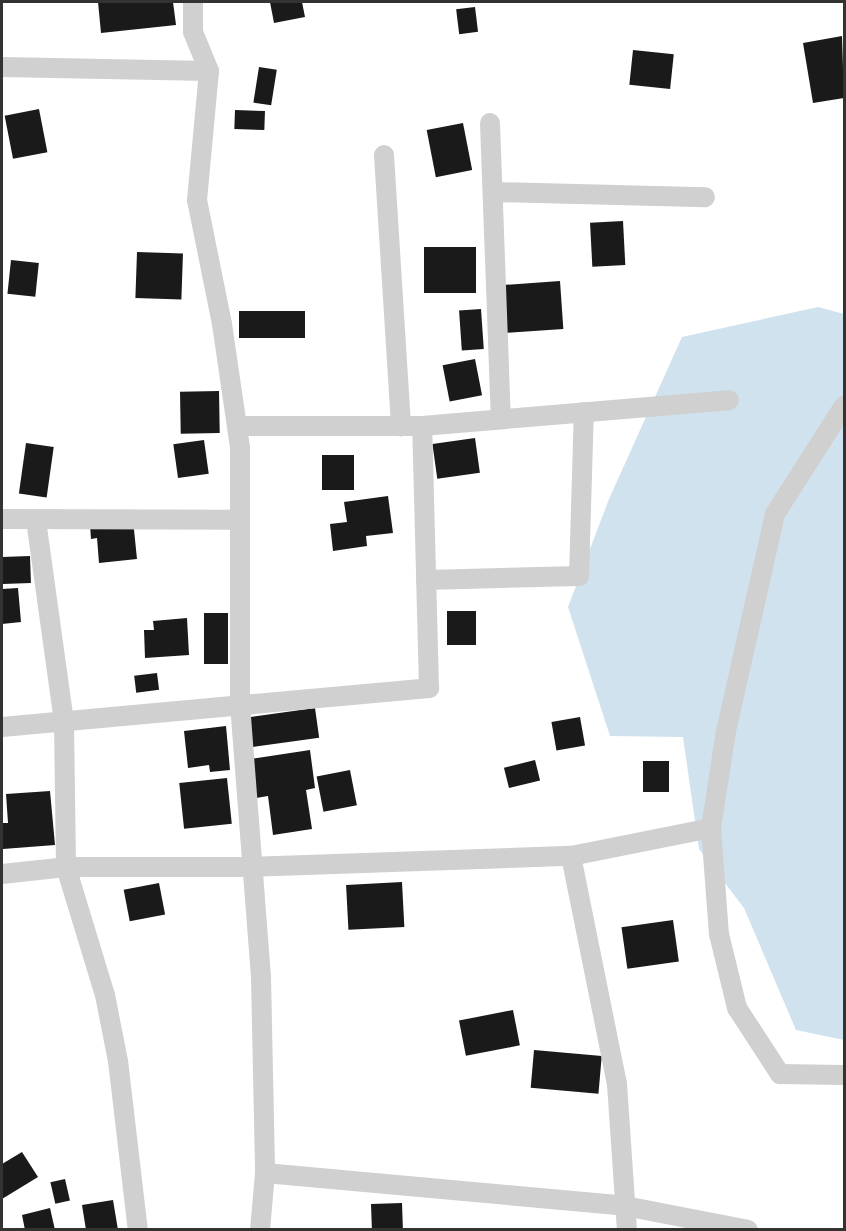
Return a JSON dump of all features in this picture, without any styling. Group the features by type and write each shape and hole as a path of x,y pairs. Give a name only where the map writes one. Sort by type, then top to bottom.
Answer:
{"street":[{"path":"193,2 193,32 209,71 197,200 222,324 237,426 240,704 250,867 261,977 265,1173 260,1230"},
{"path":"2,67 209,71"},
{"path":"490,123 501,419"},
{"path":"384,155 401,426"},
{"path":"493,192 705,198"},
{"path":"237,426 422,426 729,400"},
{"path":"844,406 775,513 726,731 711,828 719,934 736,1008 780,1074 844,1075"},
{"path":"426,580 579,576 584,412"},
{"path":"2,727 429,688 422,426"},
{"path":"2,519 239,520"},
{"path":"36,520 64,722 66,867 105,995 118,1061 138,1230"},
{"path":"2,874 66,867 250,867 571,856 711,828"},
{"path":"571,856 616,1084 627,1230"},
{"path":"265,1173 625,1206 747,1230"}],"water":[{"path":"818,307 844,314 844,1040 796,1030 744,908 699,849 683,737 610,736 568,607 609,499 682,337"}],"building":[{"path":"98,2 173,2 176,25 101,33"},
{"path":"270,2 302,2 305,17 274,23"},
{"path":"475,7 478,32 459,34 456,9"},
{"path":"842,36 844,98 813,103 803,43"},
{"path":"633,50 674,54 670,89 629,85"},
{"path":"259,67 277,70 271,105 253,103"},
{"path":"39,109 47,152 13,159 5,116"},
{"path":"235,110 265,111 264,130 234,129"},
{"path":"463,123 472,170 436,177 427,130"},
{"path":"623,221 625,265 592,267 590,223"},
{"path":"424,247 476,247 476,293 424,293"},
{"path":"137,252 183,254 181,300 135,298"},
{"path":"11,260 39,263 35,297 7,294"},
{"path":"560,281 563,329 504,333 501,285"},
{"path":"481,309 484,349 462,350 459,311"},
{"path":"239,311 305,311 305,338 239,338"},
{"path":"475,359 482,395 450,402 443,365"},
{"path":"219,391 220,433 181,434 180,392"},
{"path":"475,438 480,473 437,479 432,444"},
{"path":"204,440 209,474 178,478 173,444"},
{"path":"26,443 54,447 47,497 19,494"},
{"path":"322,455 354,455 354,490 322,490"},
{"path":"388,496 393,533 366,536 367,546 333,551 330,524 347,522 344,502"},
{"path":"133,520 137,559 99,563 97,538 91,539 90,525"},
{"path":"30,556 31,583 3,584 2,557"},
{"path":"18,588 21,622 2,624 2,589"},
{"path":"447,611 476,611 476,645 447,645"},
{"path":"204,613 228,613 228,664 204,664"},
{"path":"187,618 189,655 145,658 144,630 154,630 153,621"},
{"path":"157,673 159,690 136,693 134,676"},
{"path":"315,708 319,738 253,747 249,717"},
{"path":"580,717 585,746 556,751 551,722"},
{"path":"226,726 230,770 210,772 209,765 188,768 184,731"},
{"path":"310,750 315,788 306,790 312,829 273,835 268,796 256,798 250,759"},
{"path":"535,760 540,780 509,788 504,768"},
{"path":"643,761 669,761 669,792 643,792"},
{"path":"350,770 357,805 323,812 317,776"},
{"path":"227,778 232,824 184,829 179,783"},
{"path":"50,791 55,845 3,849 2,823 8,823 6,794"},
{"path":"402,882 404,927 348,930 346,885"},
{"path":"159,883 165,914 130,921 124,890"},
{"path":"673,920 679,962 627,969 622,927"},
{"path":"513,1010 520,1045 466,1056 459,1020"},
{"path":"534,1050 602,1056 598,1094 531,1088"},
{"path":"22,1152 38,1177 2,1199 2,1164"},
{"path":"65,1179 70,1200 55,1204 50,1182"},
{"path":"113,1200 118,1230 86,1230 82,1205"},
{"path":"402,1203 403,1230 372,1230 371,1204"},
{"path":"50,1208 55,1230 25,1230 22,1215"}]}
